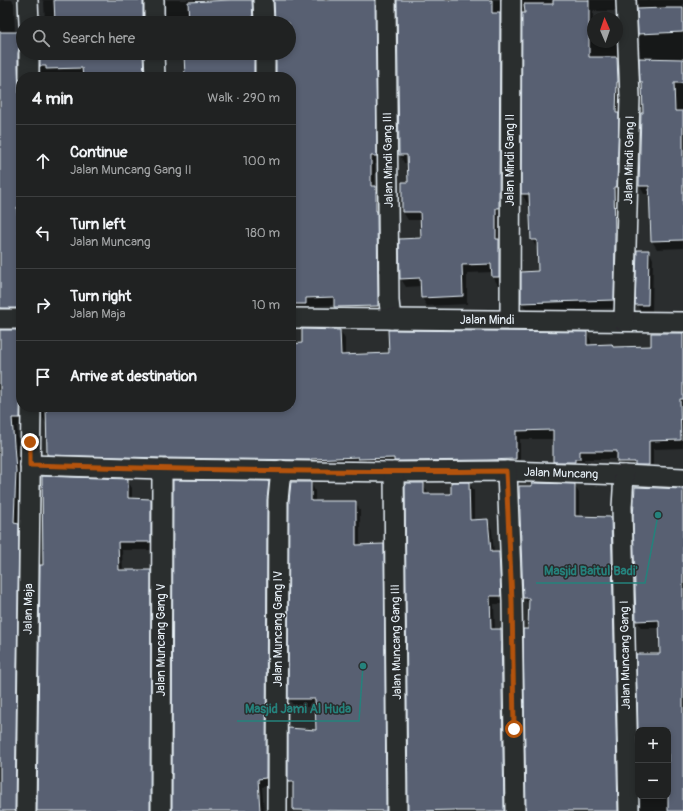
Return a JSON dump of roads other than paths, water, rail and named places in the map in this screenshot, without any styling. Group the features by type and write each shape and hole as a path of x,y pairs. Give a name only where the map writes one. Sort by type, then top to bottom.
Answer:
{"street":[{"path":"28,0 29,16"},
{"path":"154,0 154,16"},
{"path":"263,0 264,16"},
{"name":"Jalan Mindi Gang III","path":"386,0 389,301 391,319"},
{"name":"Jalan Mindi Gang II","path":"510,320 511,0"},
{"name":"Jalan Mindi Gang I","path":"624,321 630,97 626,0"},
{"path":"29,60 30,72"},
{"path":"154,60 155,72"},
{"path":"265,60 265,72"},
{"path":"0,318 16,319"},
{"name":"Jalan Mindi","path":"296,318 683,322"},
{"name":"Jalan Maja","path":"26,811 31,412"},
{"name":"Jalan Muncang","path":"30,465 162,469 394,472 506,471 683,478"},
{"name":"Jalan Muncang Gang V","path":"161,811 162,469"},
{"name":"Jalan Muncang Gang IV","path":"277,811 278,500 280,470"},
{"path":"506,471 512,601 515,811"},
{"name":"Jalan Muncang Gang III","path":"394,472 398,811"},
{"name":"Jalan Muncang Gang I","path":"624,475 623,514 629,811"}],"place":[{"name":"Masjid Baitul Badi'","path":"658,515"},
{"name":"Masjid Jami Al Huda","path":"363,666"}]}
